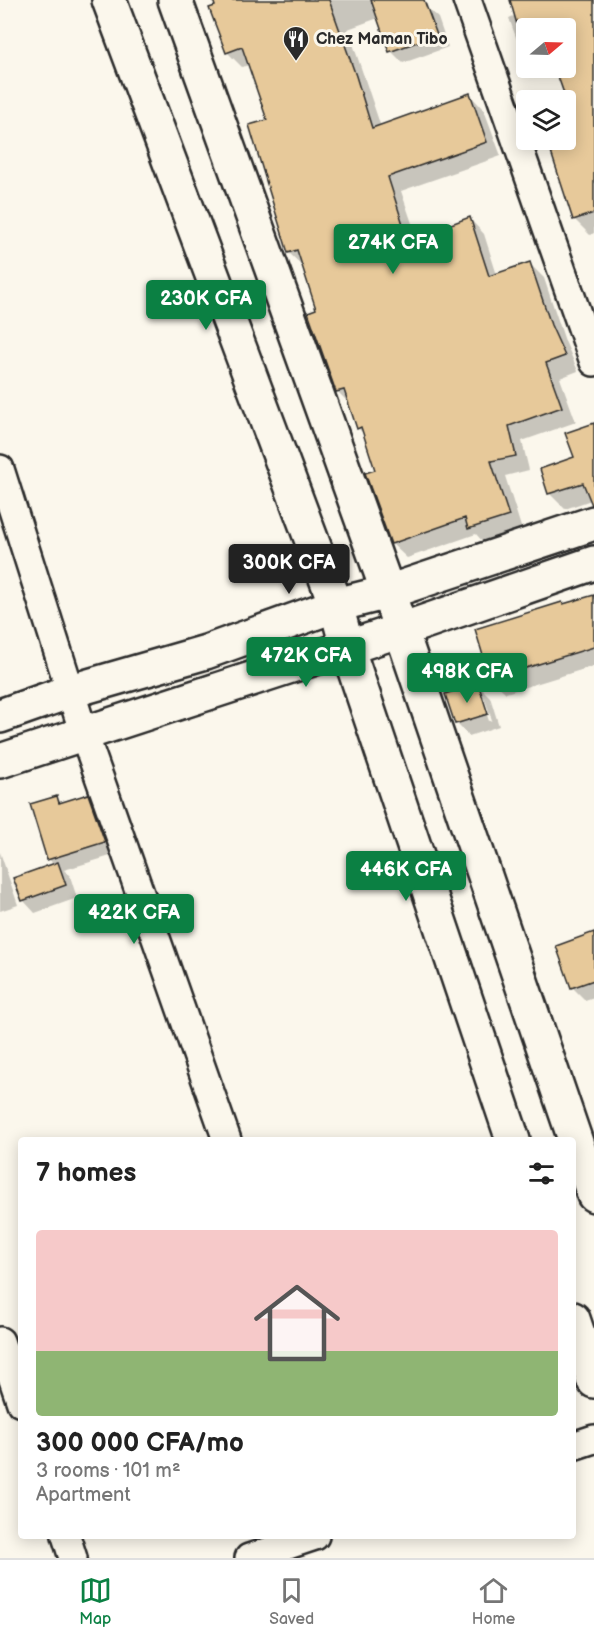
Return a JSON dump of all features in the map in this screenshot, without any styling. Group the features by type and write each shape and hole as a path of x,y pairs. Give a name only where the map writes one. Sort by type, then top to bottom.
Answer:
{"street":[{"path":"109,0 336,605 347,647 512,1137"},
{"path":"175,0 388,592 574,1137"},
{"path":"467,0 594,362"},
{"path":"0,469 84,734 226,1137"},
{"path":"0,716 71,691 206,652 336,605 388,592 594,523"},
{"path":"0,761 401,630 594,563"},
{"path":"576,1142 594,1195"},
{"path":"576,1328 594,1381"},
{"path":"0,1341 18,1394"},
{"path":"576,1445 594,1439"},
{"path":"67,1539 73,1558"},
{"path":"249,1558 306,1539"}],"building":[{"path":"213,0 329,0 372,128 470,93 487,142 388,177 408,240 470,217 489,276 530,262 551,325 565,356 546,363 562,407 509,426 516,456 491,461 509,516 468,529 465,518 391,544 365,473 375,470 361,427 357,429 344,390 336,392 308,312 316,309 297,250 288,253 249,125 267,120 242,47 226,53 209,8 215,6"},
{"path":"371,0 424,0 437,35 389,52"},
{"path":"510,0 594,0 594,213 573,220 550,150 576,150 576,90 563,90 559,78 576,78 576,18 516,18 516,21"},
{"path":"594,423 594,504 592,505 583,483 548,494 540,469 574,457 565,433"},
{"path":"594,595 594,647 490,679 475,629 562,602 563,604"},
{"path":"478,683 488,714 455,724 445,694"},
{"path":"88,794 105,842 47,860 30,804 57,796 59,803"},
{"path":"58,862 66,885 22,901 13,878"},
{"path":"594,932 594,980 571,988 556,946"}],"place":[{"name":"Chez Maman Tibo","path":"296,62"}]}
